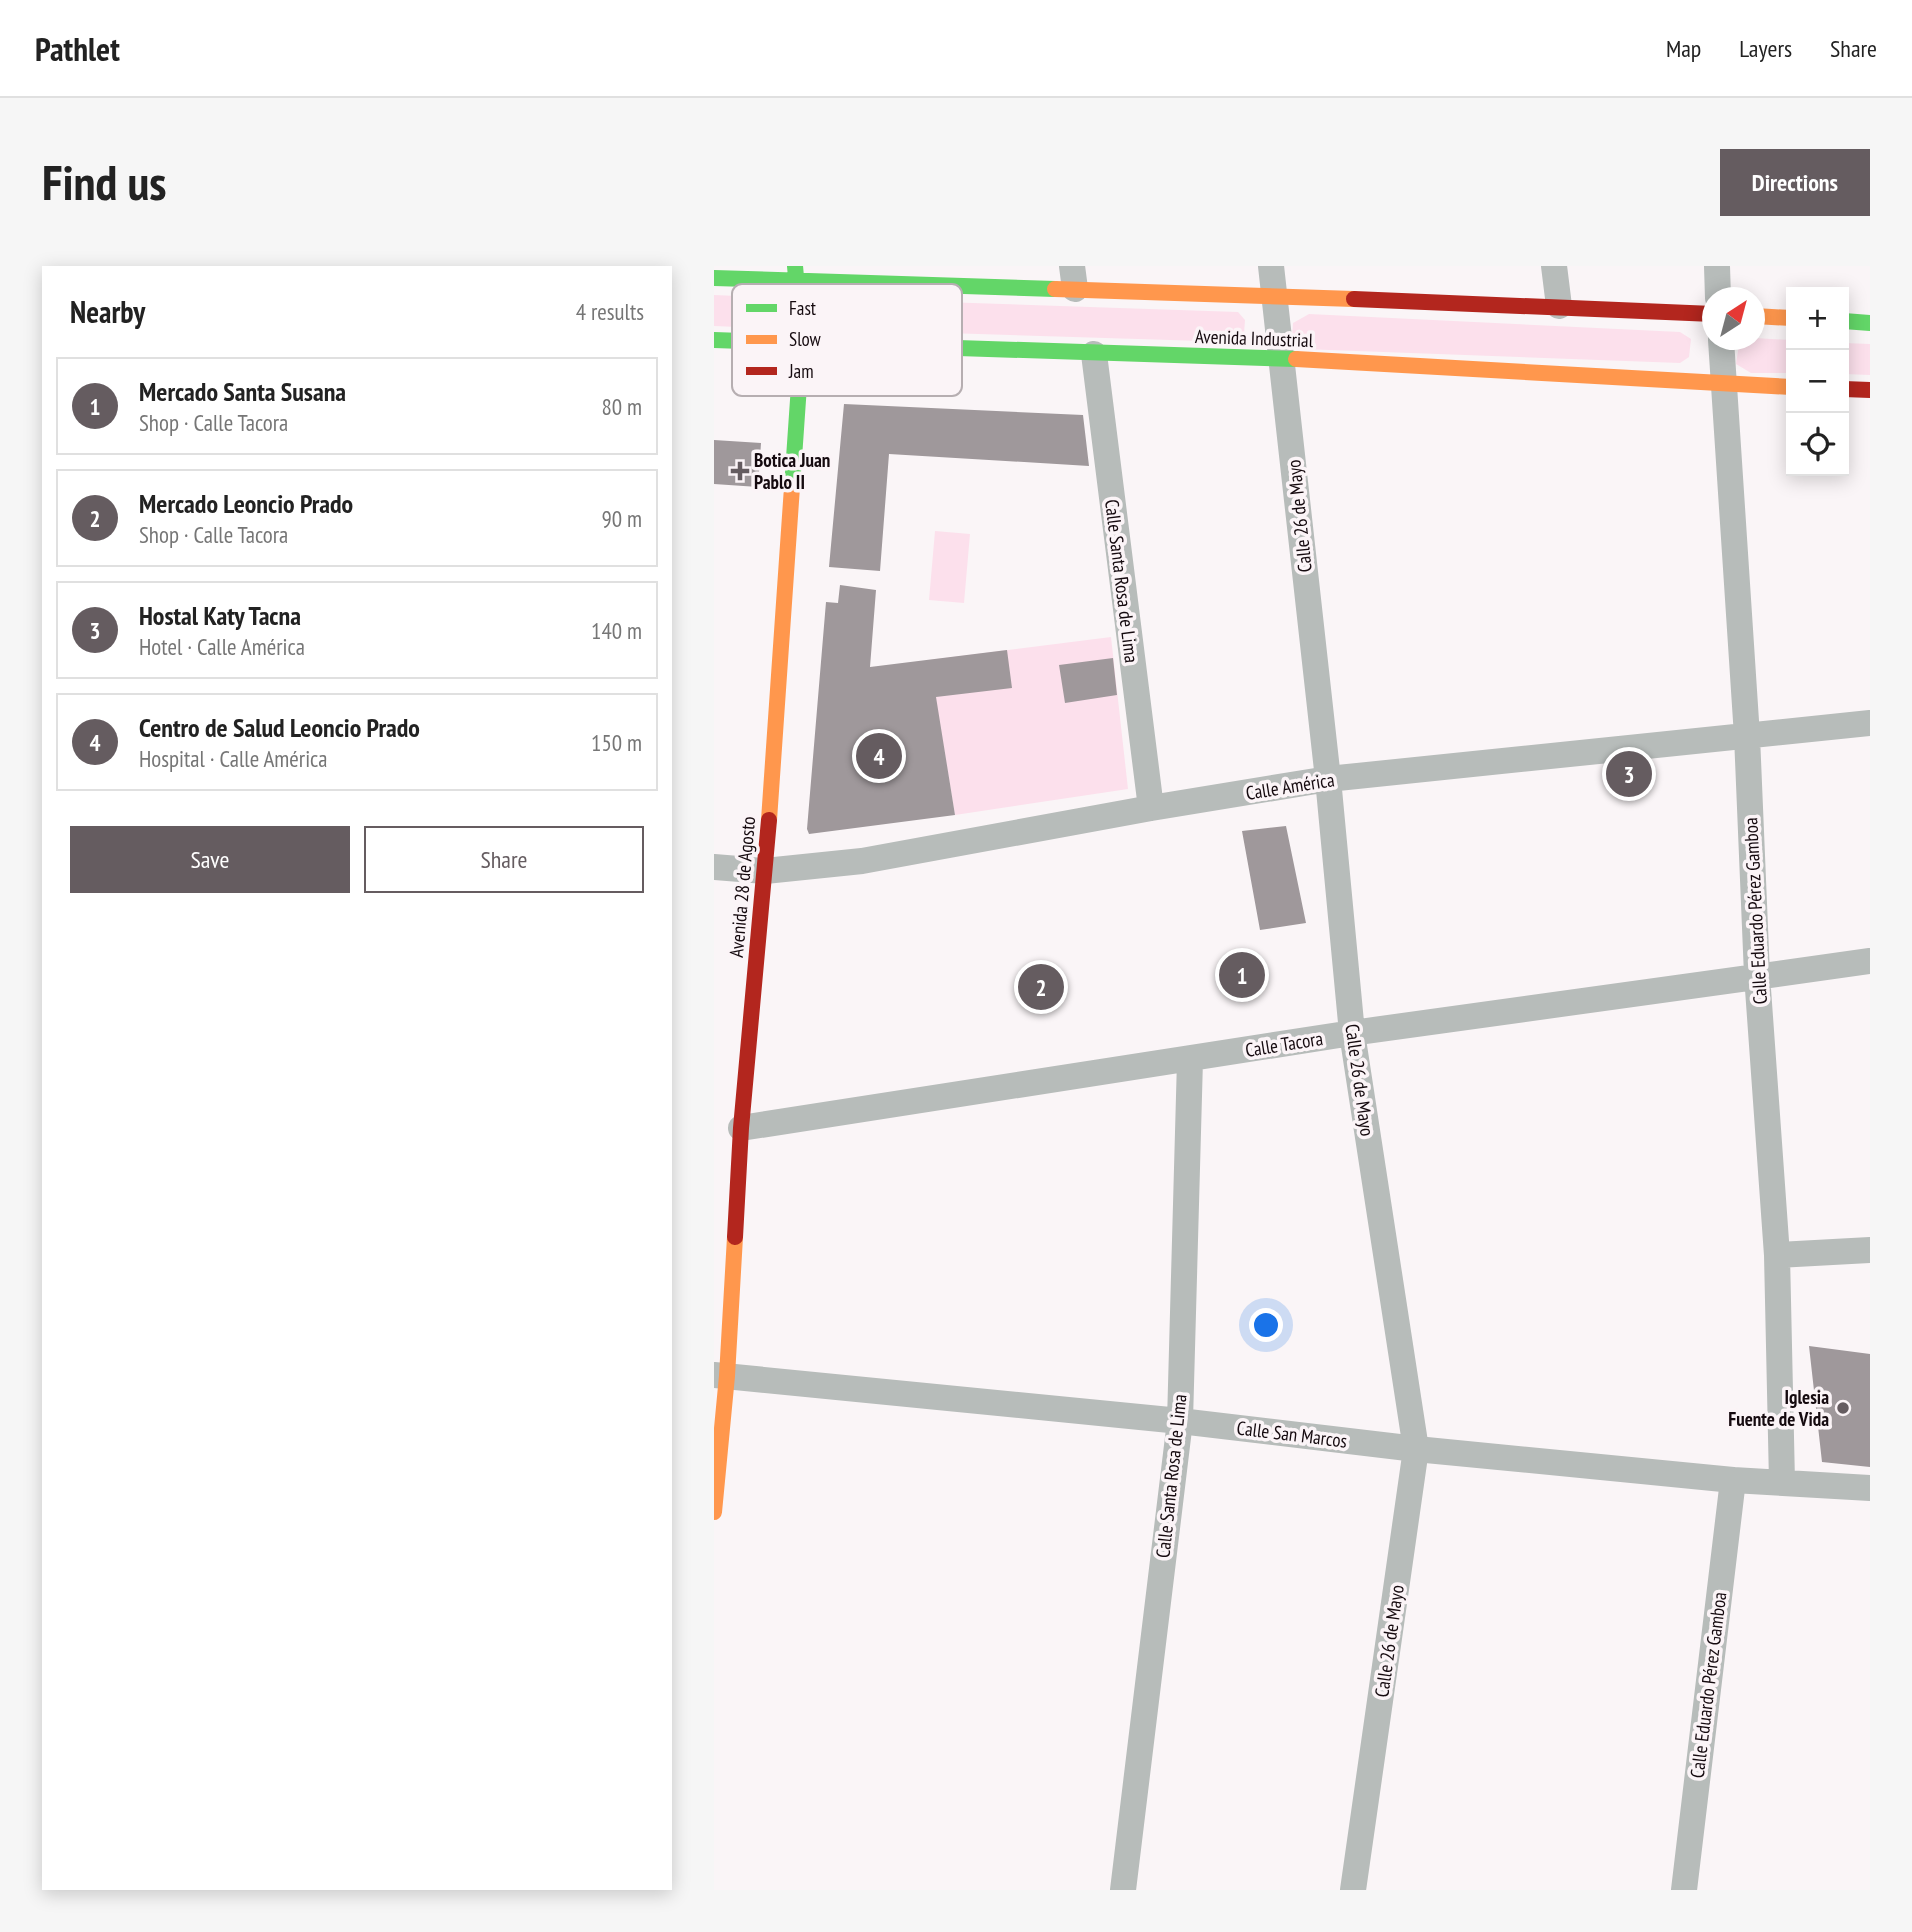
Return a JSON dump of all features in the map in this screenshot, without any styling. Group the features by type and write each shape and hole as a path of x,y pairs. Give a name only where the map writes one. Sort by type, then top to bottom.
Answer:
{"main road":[{"path":"714,278 795,273 1074,277 1274,296 1702,313"},
{"path":"1765,317 1786,318"},
{"path":"1849,321 1870,323"},
{"name":"Avenida Industrial","path":"714,340 732,340"},
{"name":"Avenida Industrial","path":"962,349 1280,358 1786,387"},
{"path":"1849,389 1870,390"},
{"name":"Avenida 28 de Agosto","path":"714,1512 721,1376 765,871 798,396"}],"street":[{"name":"Calle 26 de Mayo","path":"1271,266 1328,779 1352,1033 1416,1449 1353,1890"},
{"path":"1554,266 1559,306"},
{"path":"1717,266 1718,287"},
{"name":"Calle Eduardo Pérez Gamboa","path":"1721,350 1746,736 1757,975 1777,1255 1782,1482"},
{"name":"Calle Santa Rosa de Lima","path":"1094,354 1151,808"},
{"name":"Calle América","path":"714,867 765,871 862,861 1151,808 1328,779 1870,723"},
{"name":"Calle Tacora","path":"741,1128 1352,1033 1870,961"},
{"name":"Calle Santa Rosa de Lima","path":"1122,1890 1180,1421 1191,1060"},
{"path":"1777,1255 1870,1250"},
{"name":"Calle San Marcos","path":"721,1376 1180,1421 1416,1449 1733,1480 1870,1488"},
{"name":"Calle Eduardo Pérez Gamboa","path":"1684,1890 1733,1480"}],"shaded area":[{"path":"714,295 732,296 732,327 714,326"},
{"path":"962,303 1238,312 1245,320 1244,334 1235,342 962,333"},
{"path":"1309,314 1680,332 1691,339 1689,357 1680,363 1302,349 1292,339 1293,323"},
{"path":"1765,339 1786,340 1786,373 1751,373 1736,364 1738,350 1765,350"},
{"path":"1849,343 1870,344 1870,375 1849,374"},
{"path":"935,531 970,534 964,603 929,600"},
{"path":"1111,637 1128,789 955,815 929,660"}],"building":[{"path":"844,404 1083,415 1089,466 889,454 880,571 829,567"},
{"path":"714,440 761,443 758,487 714,484"},
{"path":"840,585 876,590 870,667 1007,650 1012,688 936,697 955,815 809,834 807,829 826,602 838,603"},
{"path":"1113,658 1117,695 1065,703 1059,665"},
{"path":"1286,826 1306,923 1260,930 1242,831"},
{"name":"Iglesia Fuente de Vida","path":"1809,1346 1870,1354 1870,1467 1822,1462"}],"traffic: fast":[{"path":"795,266 797,284"},
{"path":"714,278 900,284"},
{"path":"962,286 1055,289"},
{"path":"1849,321 1870,323"},
{"path":"714,340 732,341"},
{"path":"962,348 1296,359"},
{"path":"792,487 798,396"}],"traffic: slow":[{"path":"1055,289 1354,299"},
{"path":"1765,317 1786,318"},
{"path":"1296,359 1786,387"},
{"path":"769,820 792,487"},
{"path":"714,1512 727,1376 735,1237"}],"traffic: jam":[{"path":"1354,299 1702,314"},
{"path":"1849,389 1870,390"},
{"path":"735,1237 741,1128 769,820"}],"place":[{"name":"Botica Juan Pablo II","path":"740,471"},
{"name":"Centro de Salud Leoncio Prado","path":"879,756"},
{"name":"Hostal Katy Tacna","path":"1629,774"},
{"name":"Mercado Santa Susana","path":"1242,975"},
{"name":"Mercado Leoncio Prado","path":"1041,987"},
{"name":"Iglesia Fuente de Vida","path":"1843,1408"}]}
